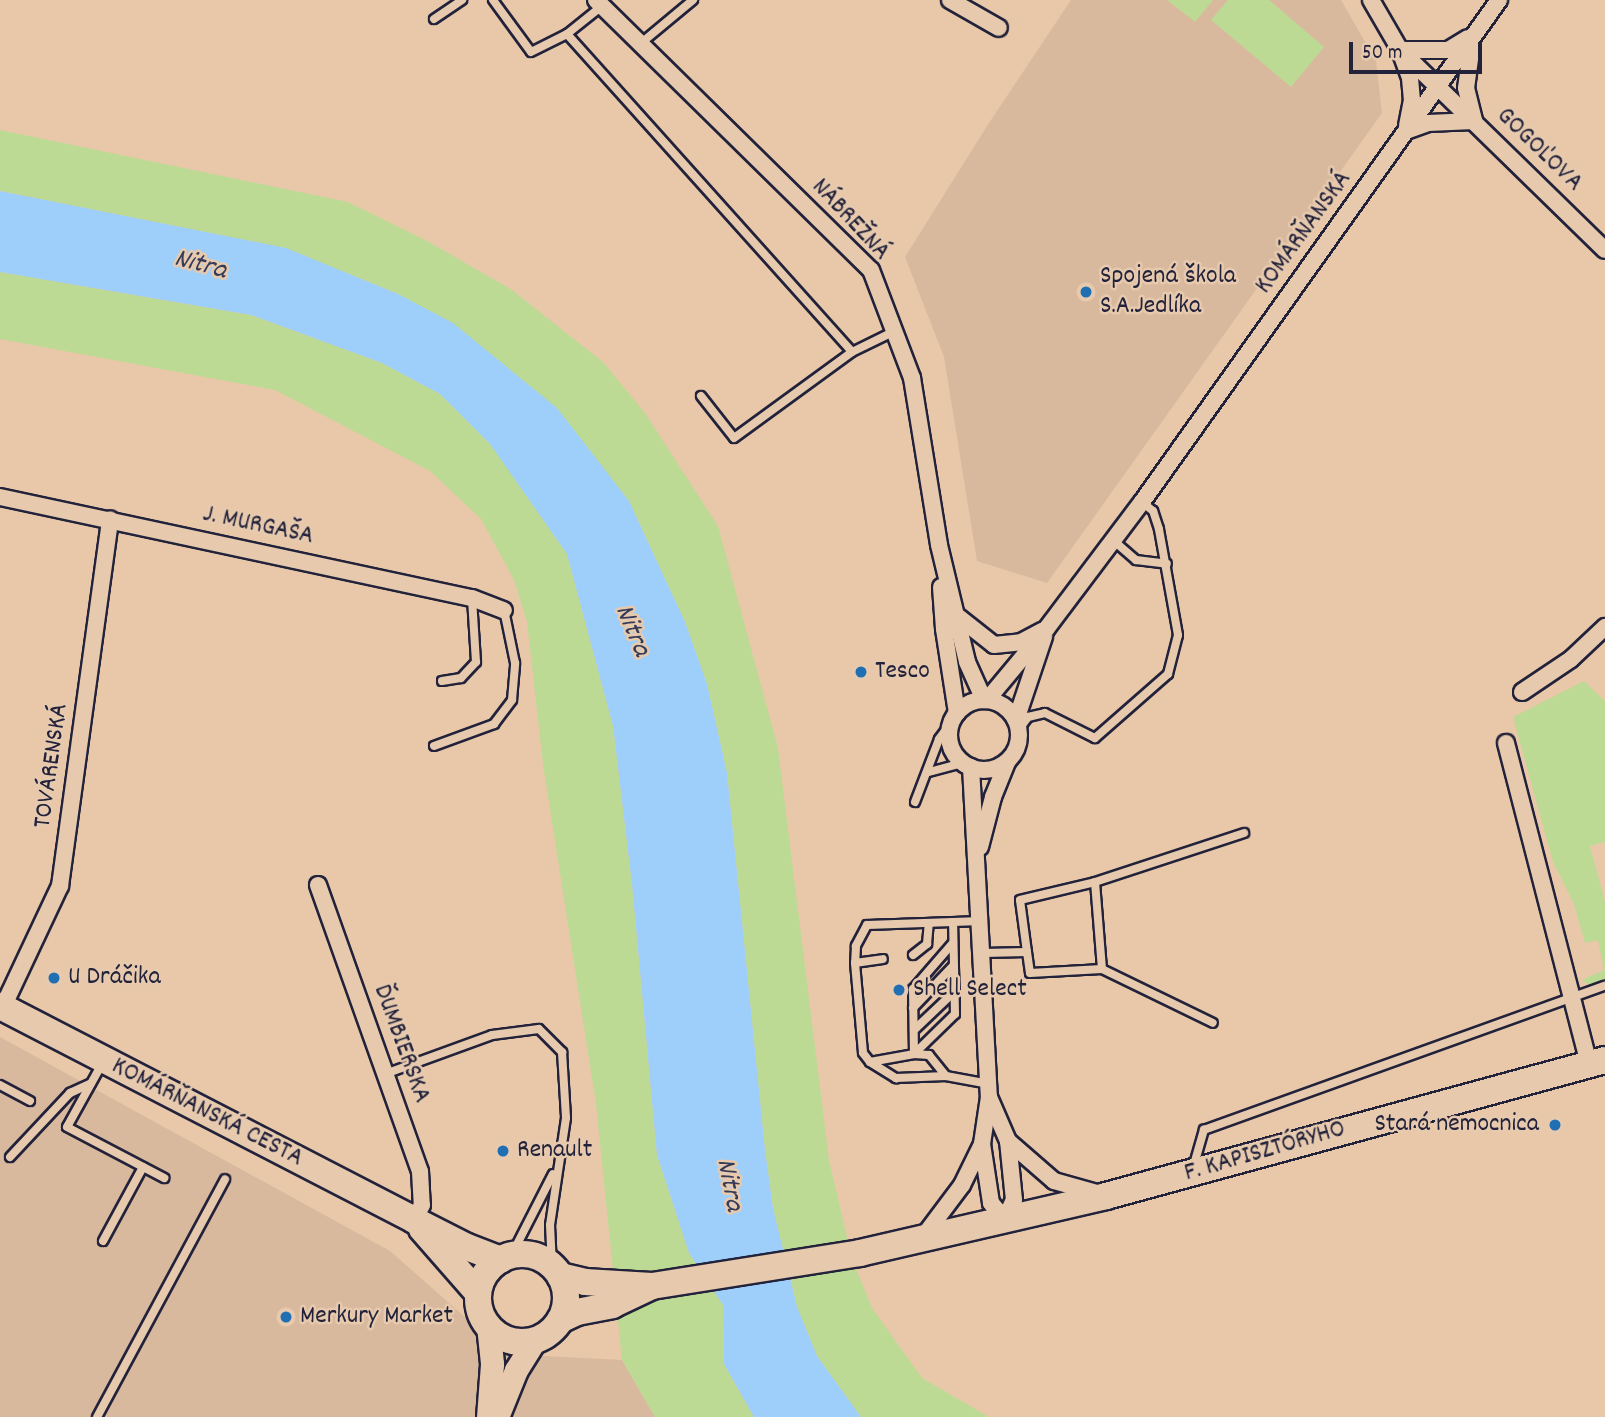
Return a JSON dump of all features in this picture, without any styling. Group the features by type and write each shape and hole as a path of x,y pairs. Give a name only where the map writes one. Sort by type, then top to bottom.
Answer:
{"main road":[{"name":"KOMÁRŇANSKÁ CESTA","path":"2,1007 467,1247 506,1258"},
{"name":"F. KAPISZTÓRYHO","path":"652,1286 844,1255 1106,1196 1597,1062"},
{"name":"KOMÁRŇANSKÁ CESTA","path":"414,1220 478,1293"},
{"path":"533,1256 556,1271 585,1282 652,1286 612,1305 577,1312 560,1320 547,1334 535,1340 509,1340 488,1325 479,1307 478,1293 488,1270 506,1258 533,1256"},
{"path":"556,1271 566,1298 560,1320"}],"street":[{"path":"950,0 999,28"},
{"path":"1371,0 1400,50 1410,78 1412,100 1406,131"},
{"name":"KOMÁRŇANSKÁ","path":"989,1090 978,852 972,819 974,795 967,765 951,745 955,718 974,702 986,700 1048,628 1114,541 1499,0"},
{"name":"NÁBREŽNÁ","path":"598,3 871,270 912,378 939,545 967,662 986,700"},
{"path":"1400,50 1448,50 1475,34"},
{"path":"1406,131 1428,123 1474,121 1466,88 1468,59 1475,34"},
{"name":"GOGOĽOVA","path":"1400,50 1605,250"},
{"name":"J. MURGAŠA","path":"0,497 472,598 504,610"},
{"name":"TOVÁRENSKÁ","path":"2,1007 60,886 110,519"},
{"name":"NÁBREŽNÁ","path":"939,545 944,629 955,718"},
{"path":"956,615 994,645 1021,642 1048,628"},
{"path":"1522,692 1571,659 1605,626"},
{"name":"KOMÁRŇANSKÁ","path":"978,852 993,797 1007,762 1017,747 1017,725 1048,628"},
{"path":"986,700 1005,706 1017,725"},
{"path":"1506,743 1571,998 1597,1062"},
{"path":"967,765 990,770 1007,762"},
{"name":"ĎUMBIERSKA","path":"318,885 420,1171 422,1205 414,1220"},
{"path":"989,1090 1008,1141 1014,1200 1005,1219 991,1203 982,1144 989,1090"},
{"path":"1008,1141 1054,1181 1106,1196"},
{"path":"922,1238 962,1185 982,1144"},
{"path":"488,1325 492,1364 488,1417"},
{"path":"497,1417 516,1370 535,1340"}],"lane":[{"path":"434,19 462,0"},
{"path":"493,0 531,52 567,34 598,3"},
{"path":"640,44 693,0"},
{"path":"567,34 852,352"},
{"path":"701,396 734,438 852,352 895,331"},
{"path":"1017,725 1034,714 1045,713 1095,738 1168,674 1178,635 1167,564 1153,511 1142,502"},
{"path":"1114,541 1136,561 1167,564"},
{"path":"442,681 461,678 476,662 472,598"},
{"path":"434,746 494,724 512,700 515,663 504,610"},
{"path":"915,802 929,772 939,739 955,718"},
{"path":"929,772 967,765"},
{"path":"1213,1023 1102,969 1030,973 1020,900 1095,883 1244,833"},
{"path":"1095,883 1102,969"},
{"path":"981,921 867,925 856,946 855,963 863,1053 870,1062 896,1079 946,1076 989,1090"},
{"path":"914,1054 955,1014 953,922"},
{"path":"912,955 928,944 929,923"},
{"path":"914,1054 913,989 953,943"},
{"path":"983,953 1027,952"},
{"path":"855,963 883,959"},
{"path":"913,1008 954,965"},
{"path":"1192,1172 1204,1130 1605,986"},
{"path":"914,1030 954,992"},
{"path":"386,1074 492,1035 540,1029 562,1052 566,1118 556,1168 550,1225 556,1271"},
{"path":"870,1062 914,1054 929,1055 946,1076"},
{"path":"104,1060 67,1127 164,1178"},
{"path":"10,1157 70,1093 91,1083"},
{"path":"0,1085 30,1101"},
{"path":"103,1241 143,1167"},
{"path":"506,1258 556,1168"},
{"path":"97,1417 225,1179"}],"shaded area":[{"name":"Spojená škola S.A.Jedlíka","path":"1071,0 1341,0 1376,61 1382,113 1047,583 977,561 944,357 905,257 987,126"},
{"path":"0,1037 390,1251 507,1354 622,1360 655,1417 0,1417"}],"green space":[{"path":"1167,0 1213,0 1195,22"},
{"path":"1228,0 1269,0 1324,47 1291,87 1211,20"},
{"path":"0,130 348,202 429,242 512,290 603,362 645,413 718,526 778,748 829,1160 852,1259 872,1308 922,1378 989,1417 861,1417 817,1356 797,1307 773,1208 765,1150 727,773 707,684 685,622 629,501 398,294 285,248 0,191"},
{"path":"0,272 251,315 382,363 440,394 490,443 567,554 613,726 632,884 657,1155 689,1253 723,1305 724,1364 754,1417 655,1417 622,1360 596,1104 543,764 527,622 514,580 481,519 430,471 275,390 0,339"},
{"path":"1584,681 1605,701 1605,842 1590,846 1605,902 1605,979 1589,985 1582,980 1604,970 1598,940 1585,943 1574,904 1553,862 1513,717"}],"water":[{"name":"Nitra","path":"0,191 286,248 398,294 453,323 557,408 629,501 685,622 707,684 727,773 765,1150 773,1208 797,1307 817,1356 861,1417 754,1417 724,1364 723,1305 689,1253 657,1155 632,884 613,726 567,554 490,444 440,394 382,363 251,315 0,272"}],"place":[{"name":"Spojená škola S.A.Jedlíka","path":"1086,292"},
{"name":"Tesco","path":"861,672"},
{"name":"U Dráčika","path":"54,978"},
{"name":"Shell Select","path":"899,990"},
{"name":"Stará nemocnica","path":"1555,1125"},
{"name":"Renault","path":"503,1151"},
{"name":"Merkury Market","path":"286,1317"}]}
